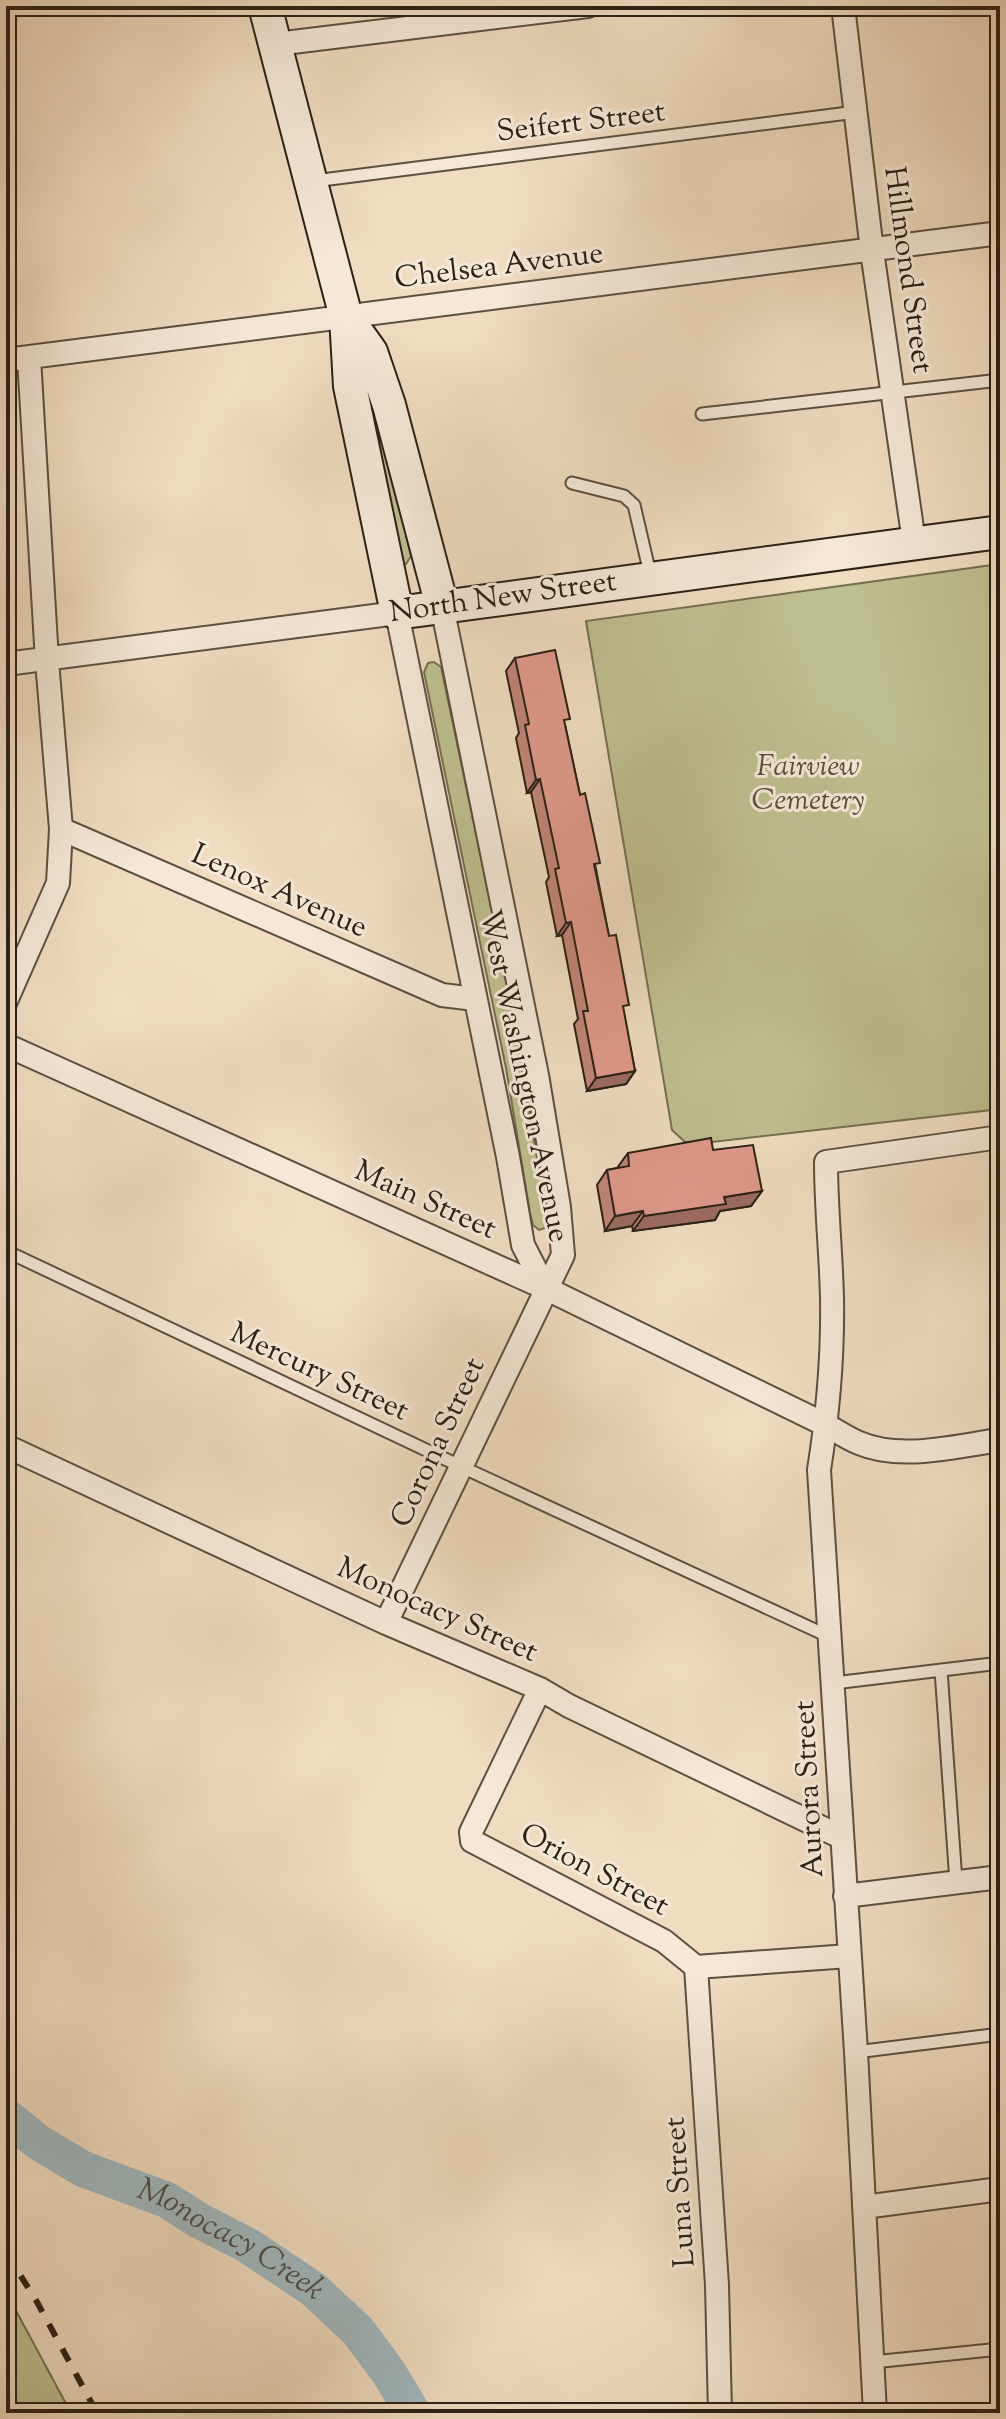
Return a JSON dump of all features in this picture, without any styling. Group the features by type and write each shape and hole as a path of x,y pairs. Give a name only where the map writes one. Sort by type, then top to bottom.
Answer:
{"street":[{"path":"265,6 346,317 350,386 397,613"},
{"path":"276,44 588,6"},
{"name":"Hillmond Street","path":"843,6 872,251 914,542"},
{"name":"Chelsea Avenue","path":"6,360 1000,233"},
{"path":"346,317 371,352 389,405 442,606"},
{"path":"6,1001 58,883 61,829 47,661 29,358"},
{"name":"North New Street","path":"6,664 47,661 1000,532"},
{"name":"West Washington Avenue","path":"442,606 537,1075 559,1207 563,1255 545,1288"},
{"name":"West Washington Avenue","path":"397,613 508,1157 523,1245 545,1288"},
{"name":"Lenox Avenue","path":"61,829 442,995 475,999"},
{"name":"Main Street","path":"6,1045 545,1288 860,1444 894,1451 1000,1440"},
{"name":"Aurora Street","path":"875,2413 856,2052 819,1470 831,1356 832,1296 826,1162 1000,1137"},
{"name":"Corona Street","path":"386,1623 545,1288"},
{"name":"Monocacy Street","path":"6,1446 386,1623 540,1689 569,1706 841,1837"},
{"name":"Orion Street","path":"540,1689 471,1832 472,1841 664,1941 696,1967"},
{"path":"845,1896 1000,1877"},
{"path":"696,1967 849,1956"},
{"name":"Luna Street","path":"696,1967 717,2285 720,2413"},
{"path":"864,2207 1000,2189"}],"lane":[{"name":"Seifert Street","path":"312,181 857,112"},
{"path":"702,414 1000,380"},
{"path":"572,483 624,496 634,505 651,578"},
{"name":"Mercury Street","path":"6,1251 830,1637"},
{"path":"834,1683 1000,1663"},
{"path":"941,1670 956,1882"},
{"path":"856,2052 1000,2034"},
{"path":"873,2362 1000,2349"}],"green space":[{"path":"368,370 411,556 406,564 398,567 362,396"},
{"name":"Fairview Cemetery","path":"1000,564 1000,1109 703,1143 685,1142 672,1130 586,621"},
{"path":"434,662 441,667 506,977 546,1210 545,1228 539,1230 533,1225 530,1213 506,1068 424,672 428,663"},
{"path":"6,2292 71,2413 6,2413"}],"building":[{"path":"555,650 570,719 564,720 580,795 585,793 600,863 594,864 609,936 616,935 629,1005 623,1006 635,1071 596,1078 583,1011 588,1011 571,922 566,923 555,869 559,868 540,779 536,780 525,725 529,724 515,658"},
{"path":"711,1138 713,1150 753,1145 762,1191 724,1197 726,1204 644,1216 643,1211 615,1216 607,1170 629,1166 628,1153"}],"waterway":[{"name":"Monocacy Creek","path":"6,2116 38,2142 83,2169 167,2200 247,2245 313,2289 358,2331 413,2413"}],"railway":[{"path":"6,2252 97,2413"}]}
